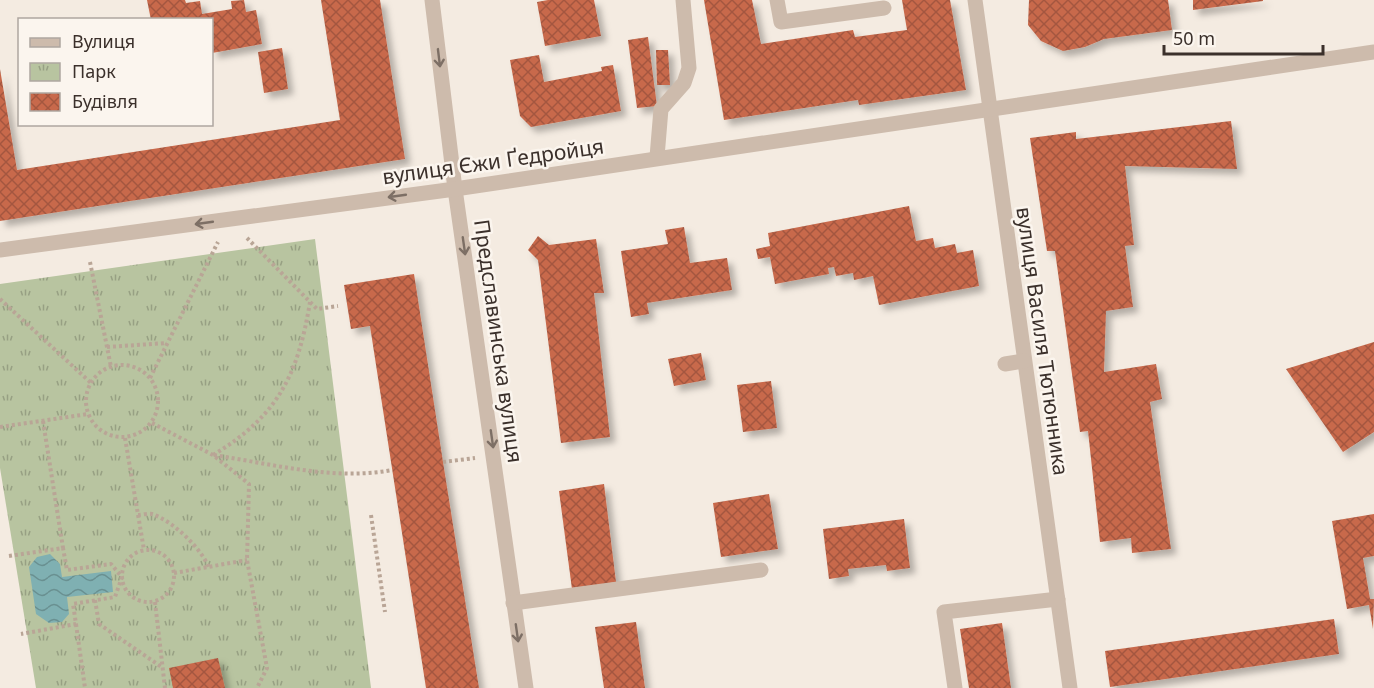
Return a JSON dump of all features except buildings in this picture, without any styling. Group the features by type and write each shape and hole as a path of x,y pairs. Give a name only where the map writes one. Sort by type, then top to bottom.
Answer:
{"street":[{"name":"Предславинська вулиця","path":"432,0 455,189 526,688"},
{"path":"657,158 661,109 684,83 689,68 683,0"},
{"path":"777,0 781,22 884,8"},
{"name":"вулиця Василя Тютюнника","path":"975,0 1070,688"},
{"name":"вулиця Єжи Ґедройця","path":"0,250 455,189 991,107 1374,52"},
{"path":"1005,364 1024,361"},
{"path":"513,603 760,570"},
{"path":"955,688 944,612 1058,599"}],"path":[{"path":"247,238 317,309 338,306"},
{"path":"150,378 218,242"},
{"path":"90,262 111,367"},
{"path":"0,300 91,383"},
{"path":"213,455 243,436 271,408 290,376 304,336 310,302"},
{"path":"107,347 167,343"},
{"path":"132,366 150,378 159,400 152,423 135,436 125,438 107,435 93,423 88,414 87,393 91,383 96,376 111,367 132,366"},
{"path":"0,427 88,414"},
{"path":"43,421 67,570 111,564 122,578 133,597 147,602 155,602 172,588 174,573 167,558 153,550 144,550 131,557 126,563 122,578 115,597 73,604 86,688"},
{"path":"152,423 213,455 249,484 247,560 267,668 256,688"},
{"path":"125,438 144,550"},
{"path":"213,455 342,475 365,475 392,470"},
{"path":"443,462 494,456"},
{"path":"138,515 152,514 184,535 204,553 209,568"},
{"path":"371,515 385,612"},
{"path":"9,556 63,548"},
{"path":"174,573 247,560"},
{"path":"95,600 99,624 163,668"},
{"path":"155,602 165,688"},
{"path":"21,634 76,624"}],"green space":[{"path":"315,239 371,688 36,688 0,468 0,284"}],"water":[{"path":"50,554 60,564 62,577 111,571 113,592 67,597 69,614 62,622 49,623 36,614 29,567 37,557"}]}
